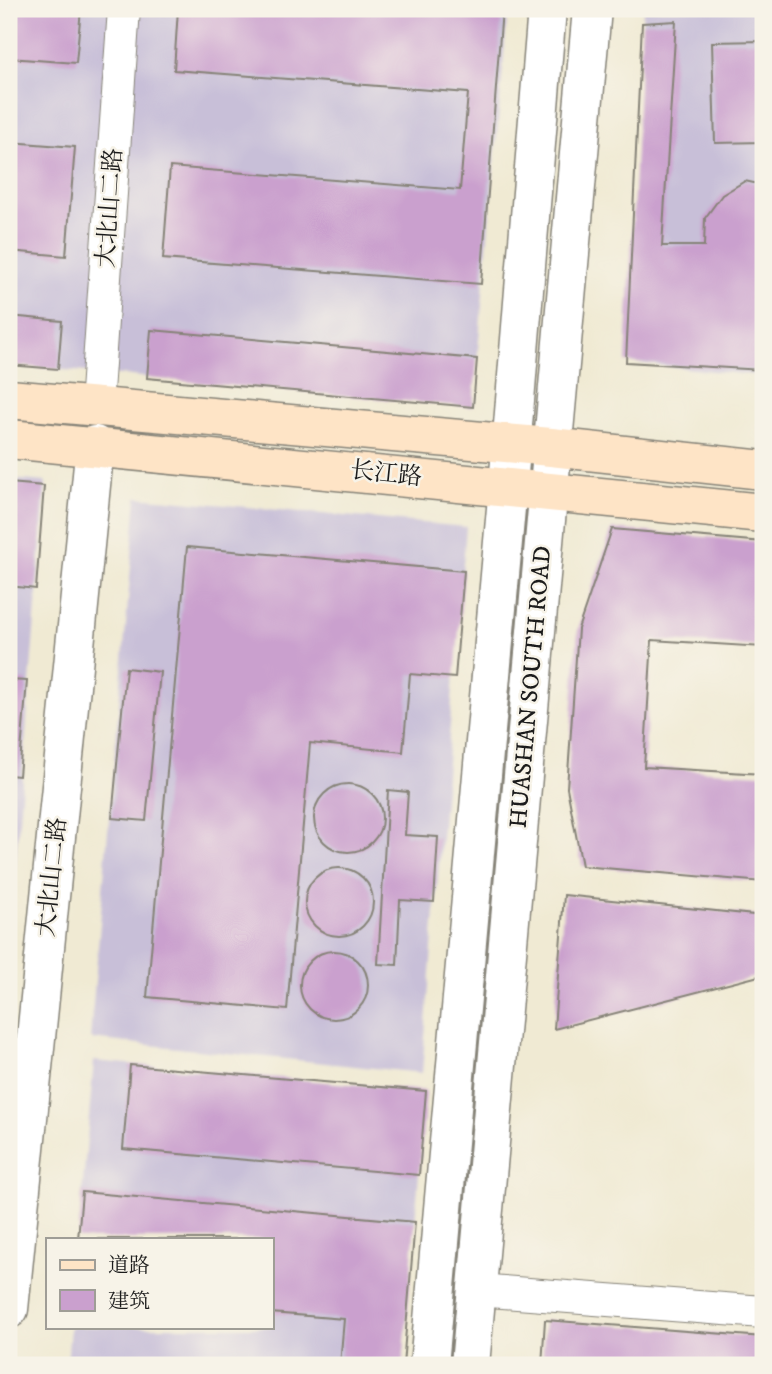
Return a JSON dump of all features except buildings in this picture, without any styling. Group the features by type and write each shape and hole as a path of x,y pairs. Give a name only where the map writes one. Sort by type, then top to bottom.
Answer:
{"main road":[{"name":"长江路","path":"9,399 551,447 763,470"},
{"name":"长江路","path":"9,439 95,445 549,490 621,501 763,513"}],"street":[{"name":"大北山二路","path":"96,406 124,9"},
{"name":"HUASHAN SOUTH ROAD","path":"429,1365 508,486 547,9"},
{"name":"HUASHAN SOUTH ROAD","path":"470,1365 592,9"},
{"name":"大北山二路","path":"9,1309 95,445"},
{"path":"477,1290 763,1312"}],"shaded area":[{"path":"9,9 508,9 473,407 9,365"},
{"path":"643,9 763,9 763,376 626,362"},
{"path":"9,479 46,482 9,945"},
{"path":"137,497 466,527 422,1073 90,1039"},
{"path":"94,1061 426,1091 403,1365 67,1365 70,1328 273,1328 273,1238 78,1238"}]}
